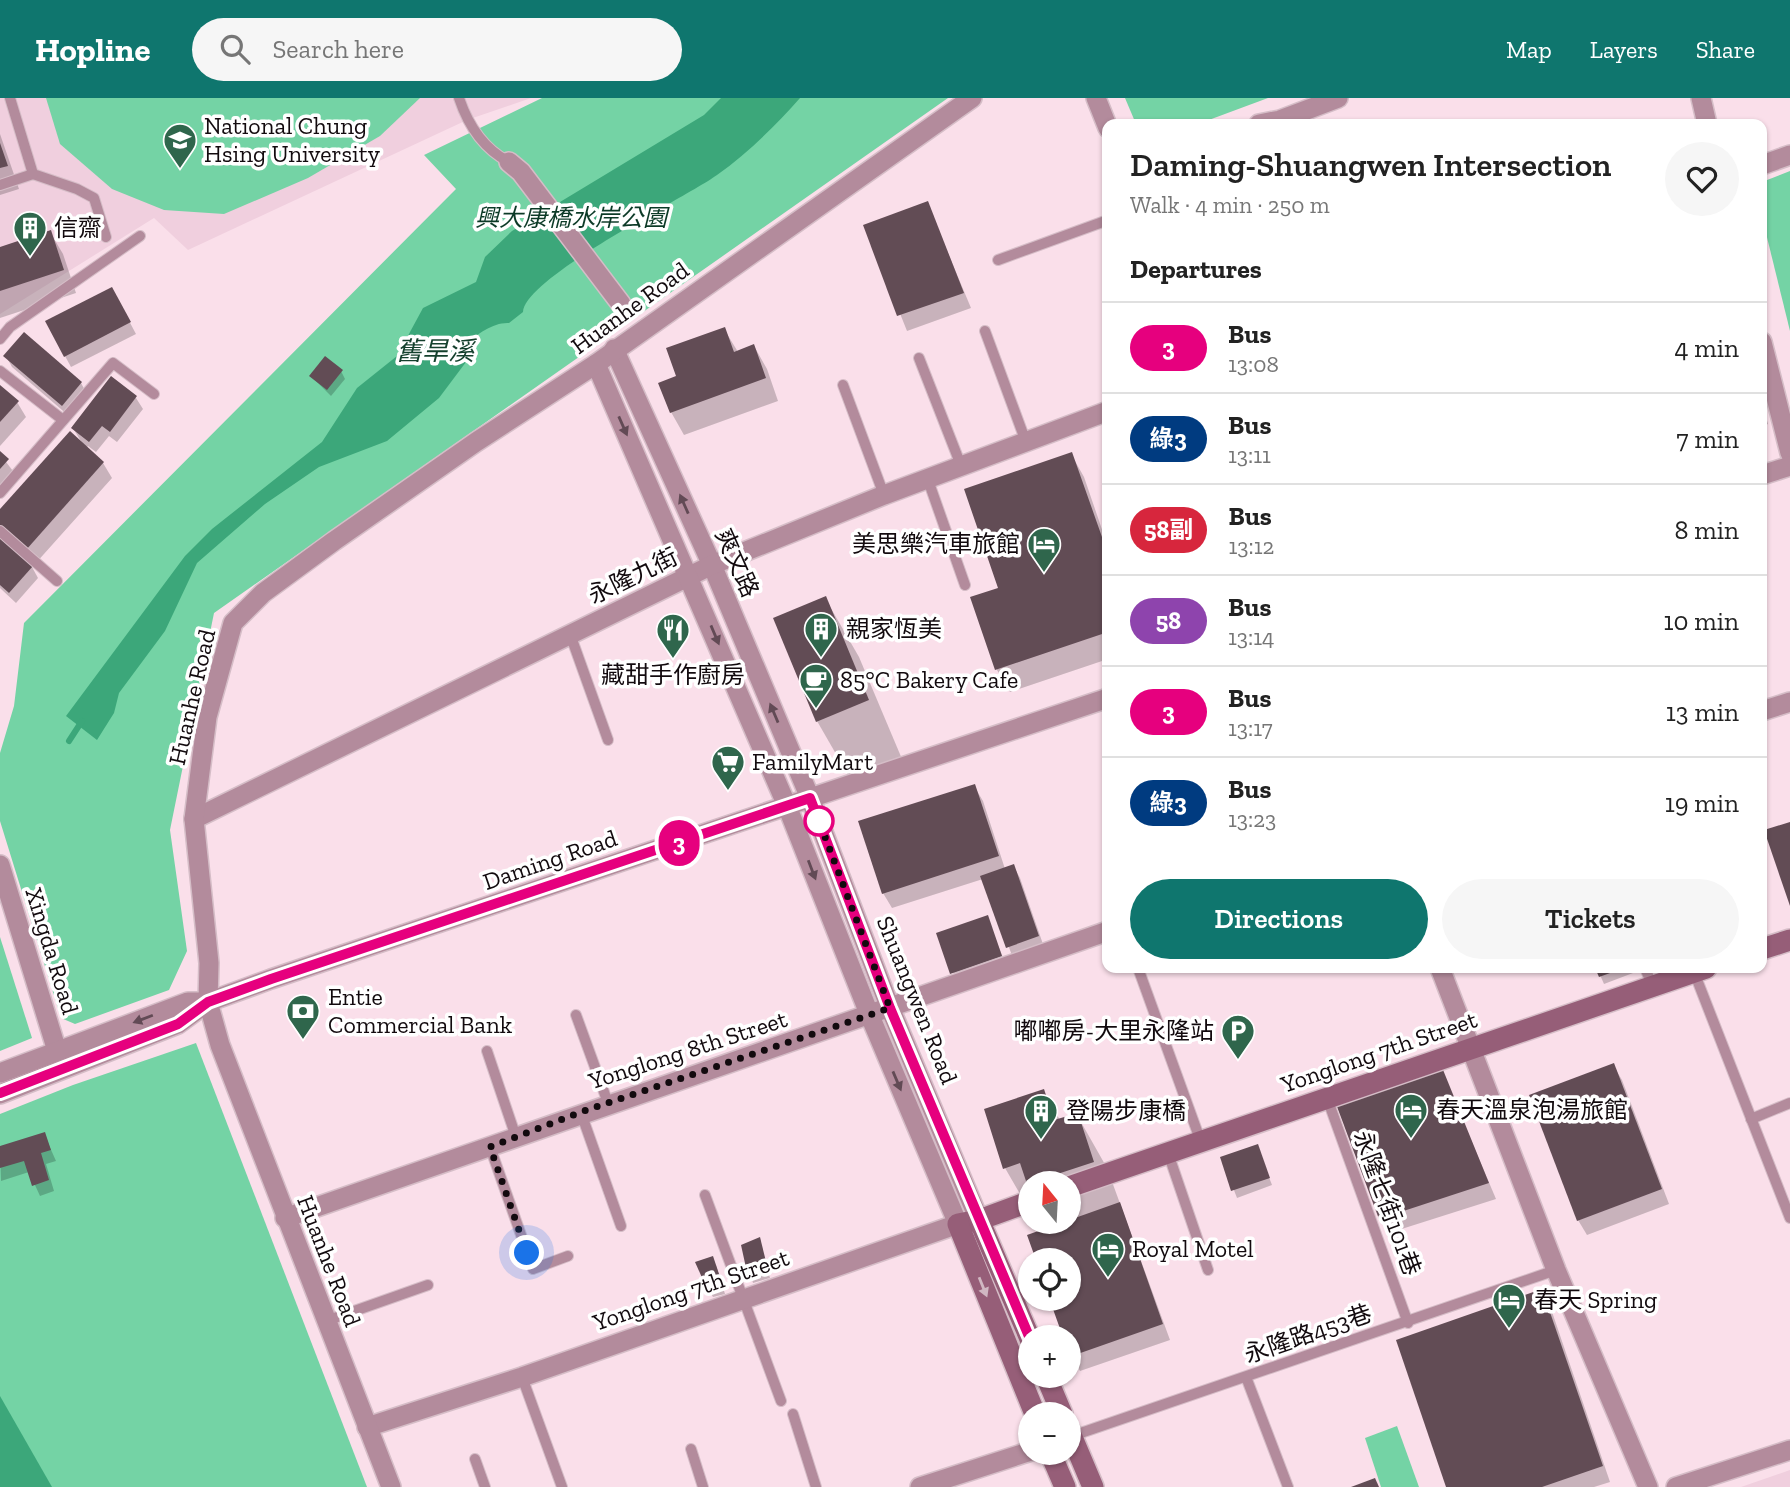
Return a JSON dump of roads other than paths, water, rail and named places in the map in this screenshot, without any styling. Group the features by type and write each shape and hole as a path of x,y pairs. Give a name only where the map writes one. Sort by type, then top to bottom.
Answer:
{"street":[{"name":"Huanhe Road","path":"391,1487 285,1218 220,1045 208,1002 209,963 194,819 207,717 233,623 263,593 334,541 476,442 596,364 972,98"},
{"path":"1096,98 1104,119"},
{"path":"1283,119 1338,98"},
{"path":"1701,98 1706,119"},
{"path":"1767,163 1790,155"},
{"path":"509,162 521,172 621,304"},
{"name":"爽文路","path":"614,349 712,565 810,798"},
{"path":"1767,362 1790,453"},
{"name":"爽文路","path":"596,364 690,576 787,806"},
{"name":"永隆九街","path":"194,819 712,565 884,495 962,468 1102,413"},
{"path":"1767,473 1790,466"},
{"name":"Daming Road","path":"0,1094 178,1024 208,1002 1102,700"},
{"path":"1767,709 1790,702"},
{"name":"Shuangwen Road","path":"810,798 890,1008 1031,1402"},
{"name":"Shuangwen Road","path":"787,806 870,1016 968,1222"},
{"name":"Xingda Road","path":"0,864 57,1051"},
{"name":"Yonglong 8th Street","path":"285,1218 490,1147 581,1112 870,1016 1102,933"},
{"path":"1767,947 1790,940"},
{"path":"1442,973 1473,1047 1556,1270 1647,1487"},
{"name":"Yonglong 7th Street","path":"1082,1183 1692,973"},
{"name":"Daming Road","path":"0,1073 188,1002 208,1002"},
{"name":"Yonglong 7th Street","path":"367,1427 522,1377 1018,1205"},
{"path":"968,1222 1023,1325"},
{"path":"1676,1487 1790,1450"},
{"path":"920,1487 1018,1455"},
{"path":"1081,1460 1093,1487"},
{"path":"1056,1465 1065,1487"}],"lane":[{"path":"10,98 33,174"},
{"path":"459,98 466,121 494,154 509,162"},
{"path":"0,185 33,174 77,189 94,198 106,237"},
{"path":"998,260 1102,222"},
{"path":"0,339 10,327 140,236"},
{"path":"985,331 1026,442"},
{"path":"919,358 962,468"},
{"path":"0,493 113,363 154,394"},
{"path":"0,371 63,420"},
{"path":"843,385 884,495"},
{"path":"928,480 965,584"},
{"path":"0,531 57,580"},
{"path":"570,634 608,740"},
{"path":"1140,973 1201,1142"},
{"path":"1647,973 1653,988"},
{"path":"1701,973 1751,1119 1790,1218"},
{"path":"576,1014 608,1103"},
{"path":"487,1051 516,1137"},
{"name":"永隆七街101巷","path":"1326,1097 1408,1322"},
{"path":"1751,1119 1790,1103"},
{"path":"581,1112 621,1226"},
{"path":"490,1147 533,1269 568,1256"},
{"path":"1168,1152 1208,1270"},
{"path":"705,1195 781,1401"},
{"name":"永隆路453巷","path":"1081,1431 1556,1270"},
{"path":"326,1322 428,1285"},
{"path":"522,1377 562,1487"},
{"path":"1246,1377 1288,1487"},
{"path":"793,1413 816,1487"},
{"path":"691,1449 704,1487"},
{"path":"475,1460 485,1487"}],"water":[{"name":"舊旱溪","path":"721,98 800,98 761,139 717,175 577,259 550,279 531,297 523,312 509,323 492,327 470,340 466,344 466,362 439,398 387,441 319,467 265,504 197,563 165,631 119,693 114,713 97,740 66,716 185,556 212,529 322,442 357,388 397,356 423,308 476,282 485,257 512,231 704,115"},
{"path":"0,1396 52,1487 0,1487"}],"waterway":[{"name":"舊旱溪","path":"69,741 82,721"}],"place":[{"name":"National Chung Hsing University","path":"180,170"},
{"name":"信齋","path":"30,258"},
{"name":"美思樂汽車旅館","path":"1044,574"},
{"name":"親家恆美","path":"821,659"},
{"name":"藏甜手作廚房","path":"673,660"},
{"name":"85°C Bakery Cafe","path":"816,710"},
{"name":"FamilyMart","path":"728,792"},
{"name":"Entie Commercial Bank","path":"303,1041"},
{"name":"嘟嘟房-大里永隆站","path":"1238,1061"},
{"name":"春天溫泉泡湯旅館","path":"1411,1140"},
{"name":"登陽步康橋","path":"1041,1141"},
{"name":"Royal Motel","path":"1108,1279"},
{"name":"春天 Spring","path":"1509,1330"}],"park label":[{"name":"興大康橋水岸公園","path":"571,218"}]}
